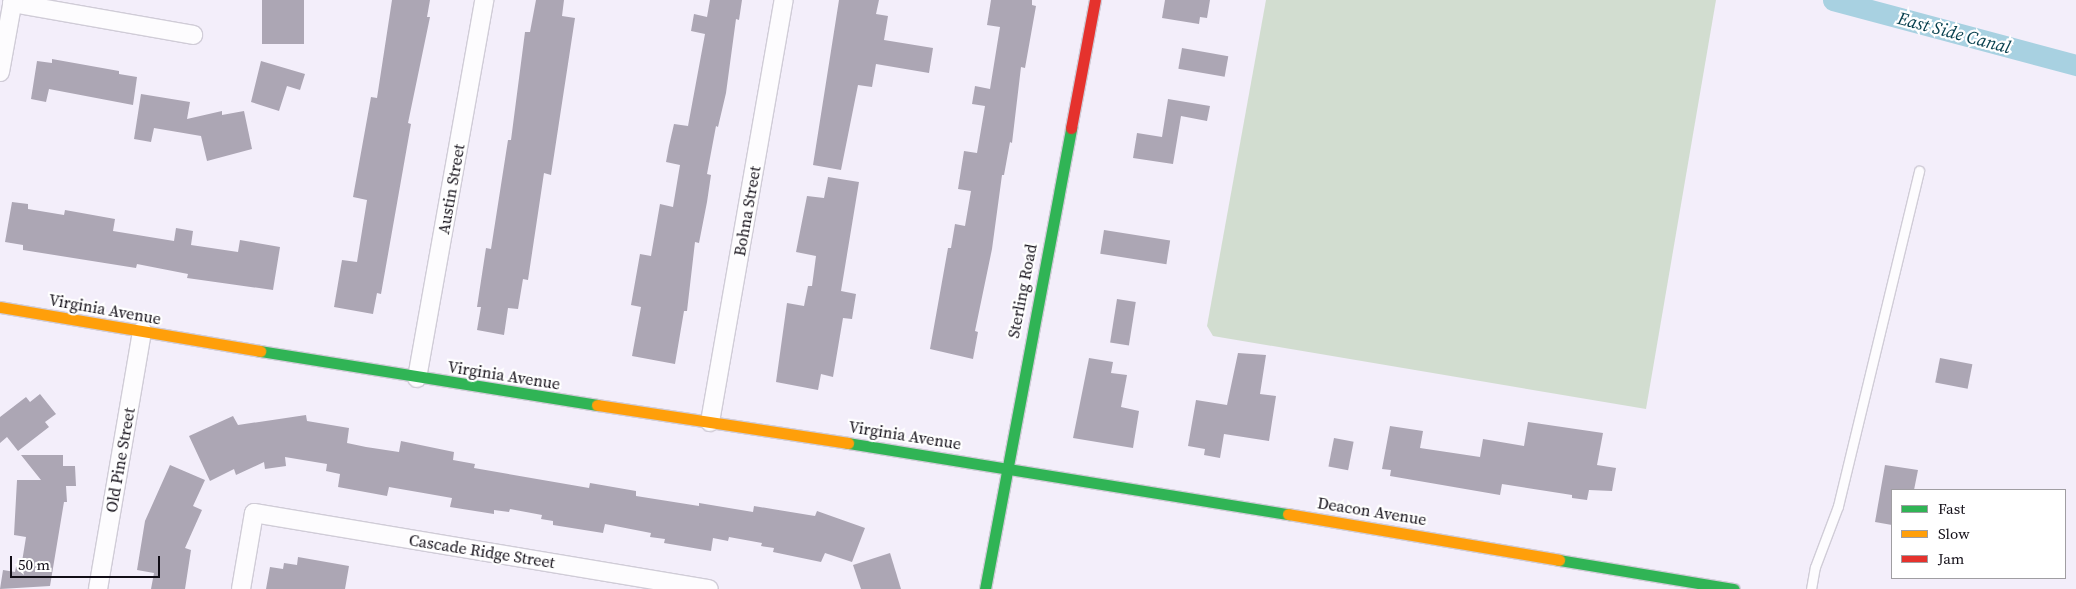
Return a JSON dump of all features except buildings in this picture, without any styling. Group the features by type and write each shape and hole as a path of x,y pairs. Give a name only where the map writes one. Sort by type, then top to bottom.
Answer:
{"street":[{"name":"Austin Street","path":"417,378 484,0"},
{"name":"Bohna Street","path":"710,422 784,0"},
{"name":"Sterling Road","path":"984,589 1005,467 1095,0"},
{"path":"0,72 13,1 193,35"},
{"name":"Virginia Avenue","path":"0,308 417,378 1005,467"},
{"name":"Old Pine Street","path":"98,589 142,332"},
{"name":"Deacon Avenue","path":"1005,467 1734,589"},
{"name":"Cascade Ridge Street","path":"241,589 254,513 709,589"}],"lane":[{"path":"1811,589 1815,568 1838,506 1919,171"}],"shaded area":[{"path":"1266,0 1716,0 1646,409 1213,336 1207,326"}],"waterway":[{"name":"East Side Canal","path":"1833,0 2076,65"}],"traffic: fast":[{"path":"985,589 1071,128"},
{"path":"260,351 597,405"},
{"path":"848,443 1288,514"},
{"path":"1559,560 1734,589"}],"traffic: slow":[{"path":"0,307 260,351"},
{"path":"597,405 848,443"},
{"path":"1288,514 1559,560"}],"traffic: jam":[{"path":"1071,128 1095,0"}]}
